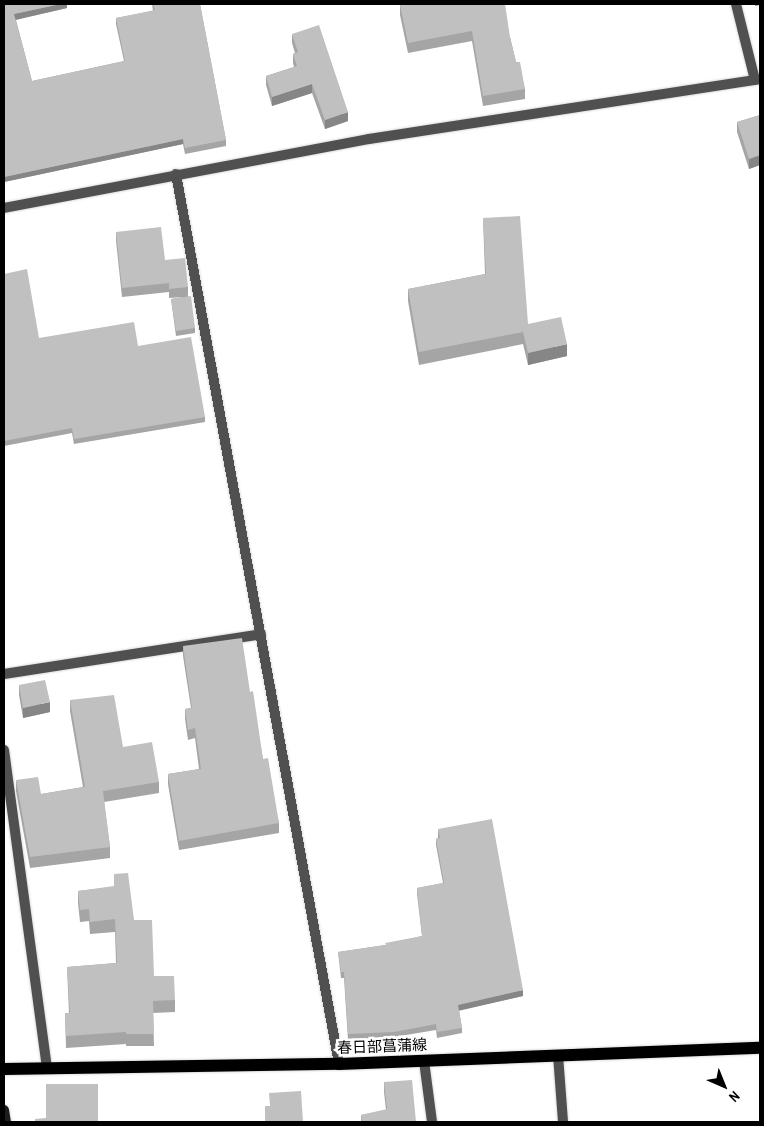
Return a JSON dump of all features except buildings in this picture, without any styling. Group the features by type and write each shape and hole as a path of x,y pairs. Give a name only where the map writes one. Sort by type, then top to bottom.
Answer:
{"main road":[{"name":"春日部菖蒲線","path":"4,1069 339,1064 760,1048"}],"street":[{"path":"4,208 369,139 758,79 736,4"},
{"path":"176,174 262,634 339,1064"},
{"path":"4,674 262,634"},
{"path":"4,750 48,1069"},
{"path":"558,1055 563,1122"},
{"path":"424,1061 432,1122"},
{"path":"4,1110 6,1122"}]}
